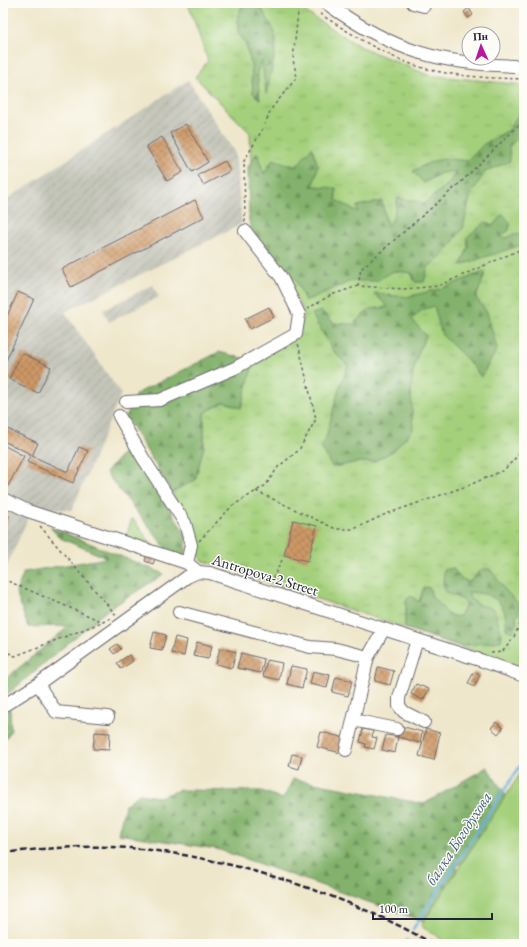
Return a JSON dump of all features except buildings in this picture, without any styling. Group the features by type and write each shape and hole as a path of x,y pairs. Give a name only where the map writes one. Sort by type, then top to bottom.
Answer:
{"street":[{"path":"326,3 353,22 394,44 429,56 464,64 524,66"},
{"path":"126,402 160,400 235,368 296,334 299,314 281,277 245,231"},
{"path":"119,416 143,458 185,523 191,545 186,563"},
{"path":"3,499 28,511 186,563 198,572"},
{"name":"Antropova-2 Street","path":"3,706 38,684 187,577 198,572 210,573 483,661 524,676"},
{"path":"179,612 310,647 336,649 368,657"},
{"path":"346,750 368,657 384,629"},
{"path":"417,640 399,698 399,706 404,712 424,722"},
{"path":"38,684 56,712 108,717"},
{"path":"353,720 397,729"}],"path":[{"path":"245,231 244,161 261,132 272,108 297,77 293,60 299,3"},
{"path":"358,286 361,269 460,183 524,120"},
{"path":"299,314 331,295 358,286 404,289 438,286 524,248"},
{"path":"191,545 201,541 232,506 266,485 278,467 299,450 316,419 296,334"},
{"path":"256,491 336,529 354,529 386,514 468,486 504,470 524,450"},
{"path":"3,650 15,656 103,622 117,615 38,522"},
{"path":"256,588 273,578 282,560"},
{"path":"3,579 103,622"},
{"path":"483,661 487,654 502,652 513,639 524,616"}],"shaded area":[{"path":"188,80 235,153 242,224 65,312 121,394 72,510 33,507 3,575 3,202"},
{"path":"153,285 159,297 109,322 103,310"}],"green space":[{"path":"188,3 298,3 310,15 359,46 428,75 524,85 524,668 201,560 191,527 172,492 195,480 204,446 204,413 224,402 254,361 300,335 303,310 253,230 250,133 195,77 208,61"},
{"path":"241,3 259,3 272,26 276,38 275,54 266,94 262,61 257,72 260,100 253,93 251,64 245,42 238,33 238,15 242,6"},
{"path":"524,105 524,133 509,146 510,161 485,172 471,194 463,228 445,253 428,267 424,282 415,282 411,273 394,271 376,281 351,281 305,301 296,280 259,247 249,221 248,167 257,153 264,174 273,159 296,167 312,147 318,166 313,186 336,188 336,200 358,212 357,206 382,201 387,226 393,219 398,198 425,203 449,183 456,171 441,173 424,183 413,171 438,160 451,159 467,161 484,144 509,130"},
{"path":"503,214 510,223 509,230 500,237 507,238 514,234 524,235 524,244 461,265 468,248 467,237 486,222 493,225"},
{"path":"486,271 476,298 487,312 497,349 481,377 467,359 442,335 434,306 422,310 412,319 426,336 413,371 411,393 413,430 393,451 373,462 360,462 332,467 321,447 326,438 338,392 348,366 333,351 312,314 321,311 334,323 353,324 370,309 388,307 374,293 406,297 440,289"},
{"path":"219,352 254,361 241,408 224,402 204,413 204,446 195,480 172,492 126,417 136,394"},
{"path":"130,445 187,537 185,559 168,551 106,473"},
{"path":"132,518 154,547 128,538 127,533"},
{"path":"50,527 164,574 106,611 3,698 3,681 69,626 28,627 16,592 24,572 107,558 60,538"},
{"path":"453,568 460,578 469,582 482,569 490,569 506,591 519,604 519,614 516,616 517,625 513,632 506,629 505,612 498,601 486,595 469,592 469,598 479,605 494,609 502,635 501,641 459,646 405,628 406,600 411,596 419,602 424,587 430,588 432,598 447,613 454,616 460,616 466,605 463,600 445,592 443,583 444,570"},
{"path":"10,709 11,730 3,743 3,713"},
{"path":"487,767 508,799 509,821 456,867 473,879 524,944 455,944 420,920 217,849 118,834 125,805 139,794 159,797 180,790 262,791 283,799 293,779 424,804"},
{"path":"524,768 524,944 449,944 421,926"}],"waterway":[{"name":"балка Богодухова","path":"413,929 524,760"},
{"name":"балка Богодухова","path":"405,944 407,940"}],"railway":[{"path":"3,853 66,848 114,847 167,852 206,859 246,869 326,894 364,909 433,944"}]}
